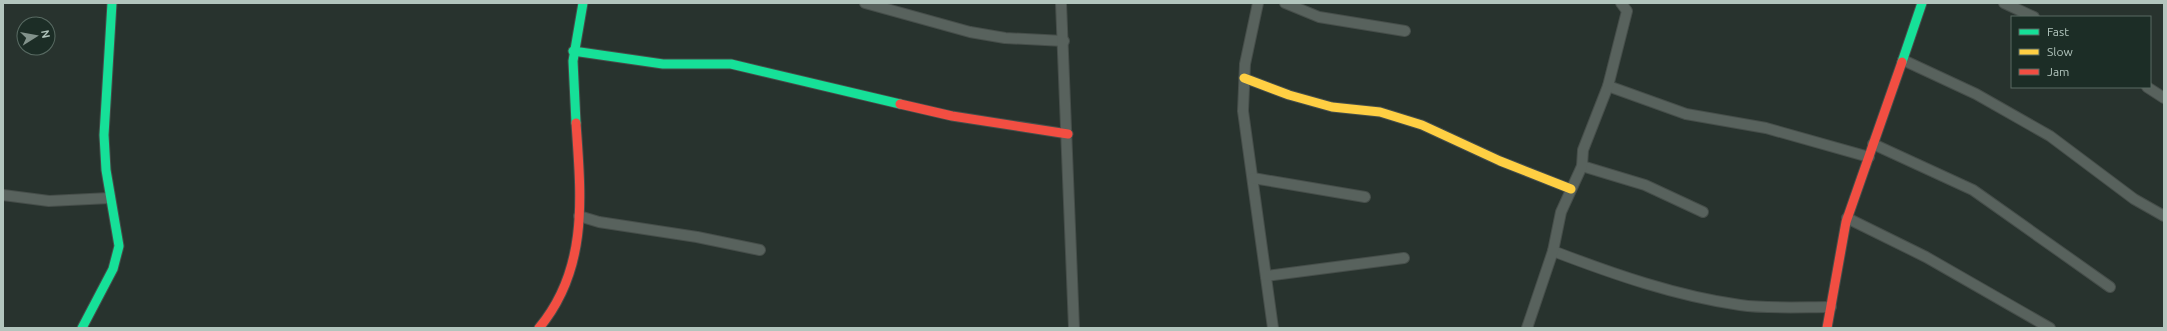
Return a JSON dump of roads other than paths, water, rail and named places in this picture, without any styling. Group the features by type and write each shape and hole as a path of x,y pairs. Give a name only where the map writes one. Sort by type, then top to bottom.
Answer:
{"street":[{"path":"82,328 113,269 118,254 118,234 110,198 106,170 104,135 112,3"},
{"path":"540,328 555,308 564,289 575,251 579,216 573,51 583,3"},
{"path":"865,3 970,32 1005,38 1064,41"},
{"path":"1061,3 1068,134 1074,328"},
{"path":"1258,3 1248,48 1242,110 1274,328"},
{"path":"1285,3 1318,17 1405,32"},
{"path":"1527,328 1553,251 1561,212 1582,166 1583,150 1608,86 1627,11 1622,3"},
{"path":"1827,328 1847,218 1922,3"},
{"path":"2004,3 2032,16"},
{"path":"573,51 663,64 731,64 952,116 1068,134"},
{"path":"1903,60 1976,94 2050,136 2134,199 2164,216"},
{"path":"1244,78 1296,97 1332,107 1380,112 1422,124 1500,160 1571,189"},
{"path":"1608,86 1686,114 1766,128 1869,158"},
{"path":"2148,88 2164,98"},
{"path":"1873,144 1973,190 2110,287"},
{"path":"1582,166 1645,185 1703,212"},
{"path":"1253,178 1365,197"},
{"path":"3,195 49,200 110,198"},
{"path":"579,216 599,222 760,250"},
{"path":"1847,218 1926,257 2050,328"},
{"path":"1553,251 1592,266 1667,290 1733,304 1831,307"},
{"path":"1266,276 1404,258"}]}
